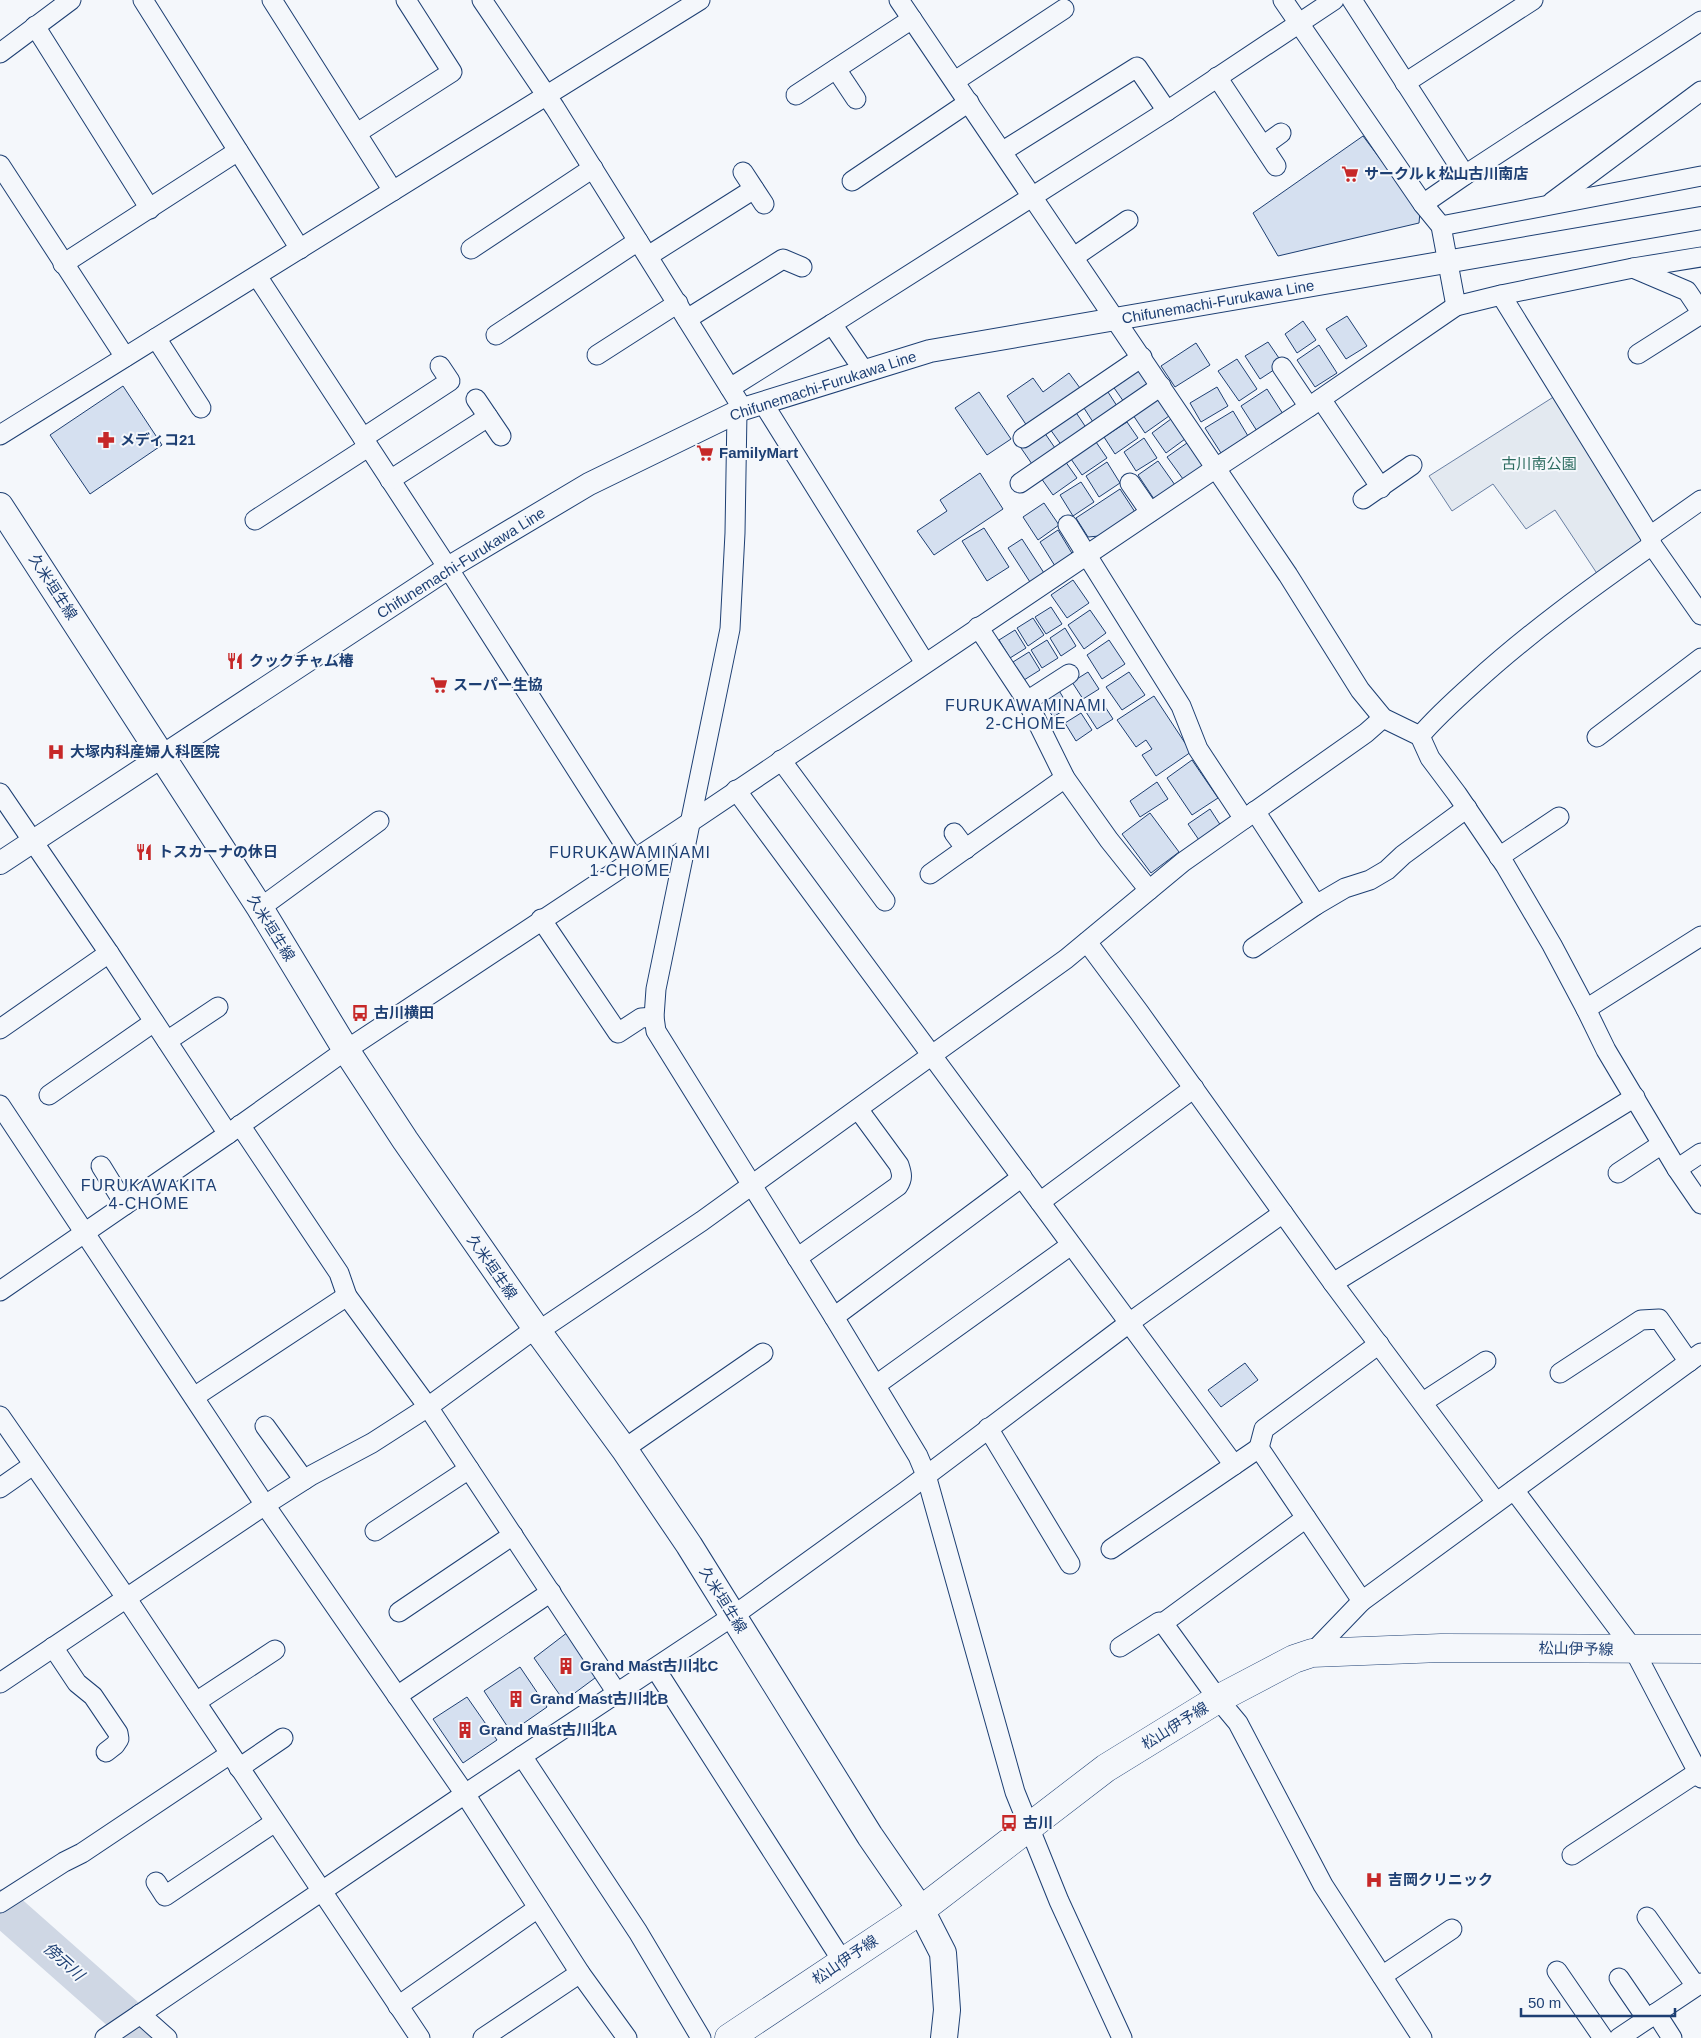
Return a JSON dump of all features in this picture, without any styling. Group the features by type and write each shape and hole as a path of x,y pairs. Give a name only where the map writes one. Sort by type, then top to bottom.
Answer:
{"main road":[{"name":"久米垣生線","path":"0,506 260,908 346,1050 405,1140 537,1330 624,1449 733,1616 870,1836 921,1910 944,1953 947,2010 944,2038"},
{"name":"松山伊予線","path":"728,2038 921,1910 1106,1768 1218,1699 1294,1659 1312,1653 1442,1648 1701,1649"}],"street":[{"path":"0,52 71,0"},
{"path":"143,0 300,249"},
{"path":"272,0 393,191"},
{"path":"357,133 452,72 406,0"},
{"path":"482,0 547,96 730,388 748,408 925,663"},
{"path":"0,435 700,0"},
{"path":"1283,0 1423,204 1441,226 1456,306"},
{"path":"730,388 1167,110 1334,0"},
{"path":"1352,0 1465,174"},
{"path":"1405,83 1534,0"},
{"path":"796,95 836,69 909,7 955,81 1288,575 1360,690 1383,718 1420,736 1430,758 1499,857 1552,946 1586,1008 1606,1050 1677,1169 1701,1204"},
{"path":"955,81 1064,9"},
{"path":"1423,204 1465,174 1701,21"},
{"path":"36,26 150,209"},
{"path":"1003,150 1137,66 1167,110"},
{"path":"836,69 856,99"},
{"path":"1217,77 1276,166"},
{"path":"1547,205 1701,91"},
{"path":"852,181 970,102"},
{"path":"1263,146 1281,133"},
{"path":"62,264 238,151"},
{"path":"0,165 124,358"},
{"path":"471,249 592,168"},
{"path":"743,172 764,204"},
{"path":"1441,226 1701,176"},
{"path":"496,335 643,249 754,189"},
{"name":"Chifunemachi-Furukawa Line","path":"0,864 448,568 589,484 748,408 930,351 1701,218"},
{"path":"1074,257 1128,220"},
{"path":"0,1291 86,1233 346,1050 633,858 689,823 1086,554 1315,403 1456,306 1633,268 1701,257"},
{"path":"597,355 783,259 802,267"},
{"path":"1633,268 1686,291 1699,305 1638,354"},
{"path":"257,276 448,568 633,858"},
{"path":"1501,296 1651,541 1701,614"},
{"path":"832,324 864,371"},
{"path":"156,338 201,408"},
{"path":"1023,438 1142,357"},
{"path":"255,520 450,381 440,366"},
{"path":"1282,367 1315,403 1380,488"},
{"path":"1020,483 1161,386"},
{"path":"476,398 501,436"},
{"path":"748,408 735,533 730,629 656,989 654,1017 656,1031 753,1185 918,1456 926,1475 1015,1792 1115,2035"},
{"path":"390,480 488,417"},
{"path":"1363,500 1412,466"},
{"path":"1130,483 1150,512"},
{"path":"1420,736 1431,722 1506,654 1701,500"},
{"path":"1068,525 1147,655 1181,706 1198,749 1250,815 1316,905"},
{"path":"978,627 1027,701 1065,778 1109,840 1149,890"},
{"path":"1597,737 1701,658"},
{"path":"1027,701 1069,674"},
{"path":"0,1683 304,1480 372,1443 428,1406 524,1336 557,1319 753,1185 1087,942 1183,862 1366,733 1383,718"},
{"path":"781,760 884,901"},
{"path":"930,874 1065,778"},
{"path":"736,790 1234,1465"},
{"path":"0,793 167,1041 234,1129 338,1273 347,1296 428,1406 617,1693"},
{"path":"1253,948 1316,905 1345,888 1370,880 1387,870 1466,808"},
{"path":"1499,857 1559,817"},
{"path":"260,908 379,822"},
{"path":"954,833 966,849"},
{"path":"541,919 618,1033 641,1018 654,1017"},
{"path":"1586,1008 1701,936"},
{"path":"1087,942 1333,1283 1496,1502"},
{"path":"0,1028 109,953"},
{"path":"167,1041 218,1007"},
{"path":"49,1095 154,1022"},
{"path":"1040,1202 1194,1088"},
{"path":"1333,1283 1635,1097"},
{"path":"0,1105 266,1505 465,1794 580,1973 627,2038"},
{"path":"797,1258 898,1186 902,1180 899,1165 858,1109"},
{"path":"1618,1173 1662,1144"},
{"path":"1677,1169 1701,1153"},
{"path":"100,1166 125,1205"},
{"path":"834,1317 1022,1177"},
{"path":"105,2038 465,1794 733,1616 906,1491 1129,1323 1283,1213"},
{"path":"876,1385 1071,1245"},
{"path":"194,1397 347,1296"},
{"path":"1312,1653 1362,1601 1695,1357 1659,1319 1641,1320 1560,1373"},
{"path":"1111,1549 1259,1448 1264,1429 1379,1344"},
{"path":"624,1449 763,1354"},
{"path":"1422,1402 1486,1361"},
{"path":"0,1416 127,1599 420,2038"},
{"path":"265,1426 304,1480"},
{"path":"988,1428 1070,1564"},
{"path":"1259,1448 1362,1601"},
{"path":"0,1488 33,1465"},
{"path":"376,1531 469,1469"},
{"path":"1514,1490 1634,1650 1699,1775 1572,1856"},
{"path":"1120,1647 1159,1622 1163,1623 1306,1518"},
{"path":"399,1612 513,1535"},
{"path":"397,1696 551,1592"},
{"path":"1163,1623 1218,1699 1238,1723 1323,1885 1422,2038"},
{"path":"53,1648 77,1683 94,1696 118,1733 119,1740 106,1752"},
{"path":"196,1702 275,1650"},
{"path":"655,1668 843,1962"},
{"path":"0,1903 64,1862 235,1761 283,1738"},
{"path":"522,1756 638,1932 701,2038"},
{"path":"156,1882 165,1896 276,1822"},
{"path":"398,2006 538,1908"},
{"path":"1619,2038 1699,1984 1647,1917"},
{"path":"1382,1976 1452,1929"},
{"path":"1557,1971 1602,2038"},
{"path":"482,2038 580,1973"},
{"path":"1618,1978 1672,2038"},
{"path":"140,2014 167,2038"}],"green space":[{"name":"古川南公園","path":"1555,396 1644,542 1598,575 1555,510 1526,529 1493,484 1452,511 1429,476"}],"building":[{"name":"サークルｋ松山古川南店","path":"1363,136 1420,212 1419,223 1278,256 1253,213"},
{"path":"1347,316 1367,346 1346,359 1326,329"},
{"path":"1303,321 1316,340 1297,353 1285,334"},
{"path":"1268,342 1283,364 1260,379 1245,356"},
{"path":"1196,343 1210,365 1175,387 1161,366"},
{"path":"1319,345 1337,373 1315,387 1297,360"},
{"path":"1237,359 1257,389 1239,401 1218,371"},
{"path":"1137,367 1149,384 1124,402 1112,385"},
{"path":"1069,373 1080,388 1027,426 1007,396 1033,378 1043,392"},
{"name":"メディコ21","path":"123,386 162,445 90,494 50,435"},
{"path":"1217,387 1228,406 1201,422 1190,403"},
{"path":"1106,389 1117,406 1093,422 1082,405"},
{"path":"1267,389 1283,414 1257,431 1241,406"},
{"path":"979,392 1011,439 987,455 955,408"},
{"path":"1157,398 1169,416 1145,433 1133,415"},
{"path":"1075,411 1087,429 1062,446 1050,429"},
{"path":"1233,411 1248,436 1221,453 1205,428"},
{"path":"1171,419 1185,439 1166,453 1152,433"},
{"path":"1127,422 1138,438 1115,454 1104,437"},
{"path":"1044,432 1055,448 1032,464 1021,448"},
{"path":"1144,438 1157,458 1136,471 1124,452"},
{"path":"1096,442 1107,458 1082,475 1071,459"},
{"path":"1187,443 1203,466 1183,479 1167,457"},
{"path":"1065,461 1077,478 1053,495 1041,478"},
{"path":"1158,461 1175,485 1154,499 1138,475"},
{"path":"1107,462 1120,483 1099,497 1086,476"},
{"path":"980,473 1003,509 934,555 917,531 947,511 940,500"},
{"path":"1081,482 1094,502 1073,516 1060,495"},
{"path":"1120,489 1135,512 1099,536 1088,537 1076,518"},
{"path":"1044,503 1059,525 1038,540 1023,517"},
{"path":"984,528 1009,567 987,581 962,541"},
{"path":"1058,530 1073,555 1055,566 1040,542"},
{"path":"1022,539 1044,573 1030,582 1008,548"},
{"path":"1073,580 1089,603 1067,618 1051,595"},
{"path":"1051,607 1062,624 1046,634 1035,617"},
{"path":"1090,610 1106,633 1084,649 1068,625"},
{"path":"1033,618 1044,635 1028,646 1017,628"},
{"path":"1065,628 1076,646 1061,656 1050,638"},
{"path":"1015,630 1026,648 1010,658 999,640"},
{"path":"1047,640 1058,658 1042,668 1031,650"},
{"path":"1109,640 1125,664 1102,679 1087,655"},
{"path":"1029,652 1040,670 1024,680 1013,662"},
{"path":"1088,672 1099,689 1083,699 1072,682"},
{"path":"1129,672 1145,695 1122,710 1106,687"},
{"path":"1058,689 1069,707 1053,717 1042,699"},
{"path":"1154,696 1191,752 1156,776 1142,755 1152,749 1146,740 1136,747 1117,720"},
{"path":"1102,702 1113,719 1097,729 1086,712"},
{"path":"1081,713 1092,730 1076,741 1065,723"},
{"path":"1192,760 1218,798 1192,815 1167,778"},
{"path":"1157,782 1168,799 1140,817 1130,801"},
{"path":"1210,809 1221,826 1199,840 1188,824"},
{"path":"1150,813 1179,852 1151,873 1122,834"},
{"path":"1245,1363 1258,1380 1221,1407 1208,1390"},
{"name":"Grand Mast古川北C","path":"568,1632 599,1675 564,1701 534,1658"},
{"name":"Grand Mast古川北B","path":"520,1667 547,1707 511,1732 484,1691"},
{"name":"Grand Mast古川北A","path":"467,1697 497,1740 463,1763 433,1719"}],"waterway":[{"name":"傍示川","path":"3,1908 124,2015"},
{"name":"傍示川","path":"139,2028 149,2038"}],"place":[{"name":"サークルｋ松山古川南店","path":"1350,174"},
{"name":"メディコ21","path":"106,440"},
{"name":"FamilyMart","path":"705,453"},
{"name":"クックチャム椿","path":"235,661"},
{"name":"スーパー生協","path":"439,685"},
{"name":"大塚内科産婦人科医院","path":"56,752"},
{"name":"トスカーナの休日","path":"144,852"},
{"name":"古川横田","path":"360,1013"},
{"name":"Grand Mast古川北C","path":"566,1666"},
{"name":"Grand Mast古川北B","path":"516,1699"},
{"name":"Grand Mast古川北A","path":"465,1730"},
{"name":"古川","path":"1009,1823"},
{"name":"吉岡クリニック","path":"1374,1880"}],"district":[{"name":"FURUKAWAMINAMI 2-CHOME","path":"1026,714"},
{"name":"FURUKAWAMINAMI 1-CHOME","path":"630,861"},
{"name":"FURUKAWAKITA 4-CHOME","path":"149,1194"}]}
